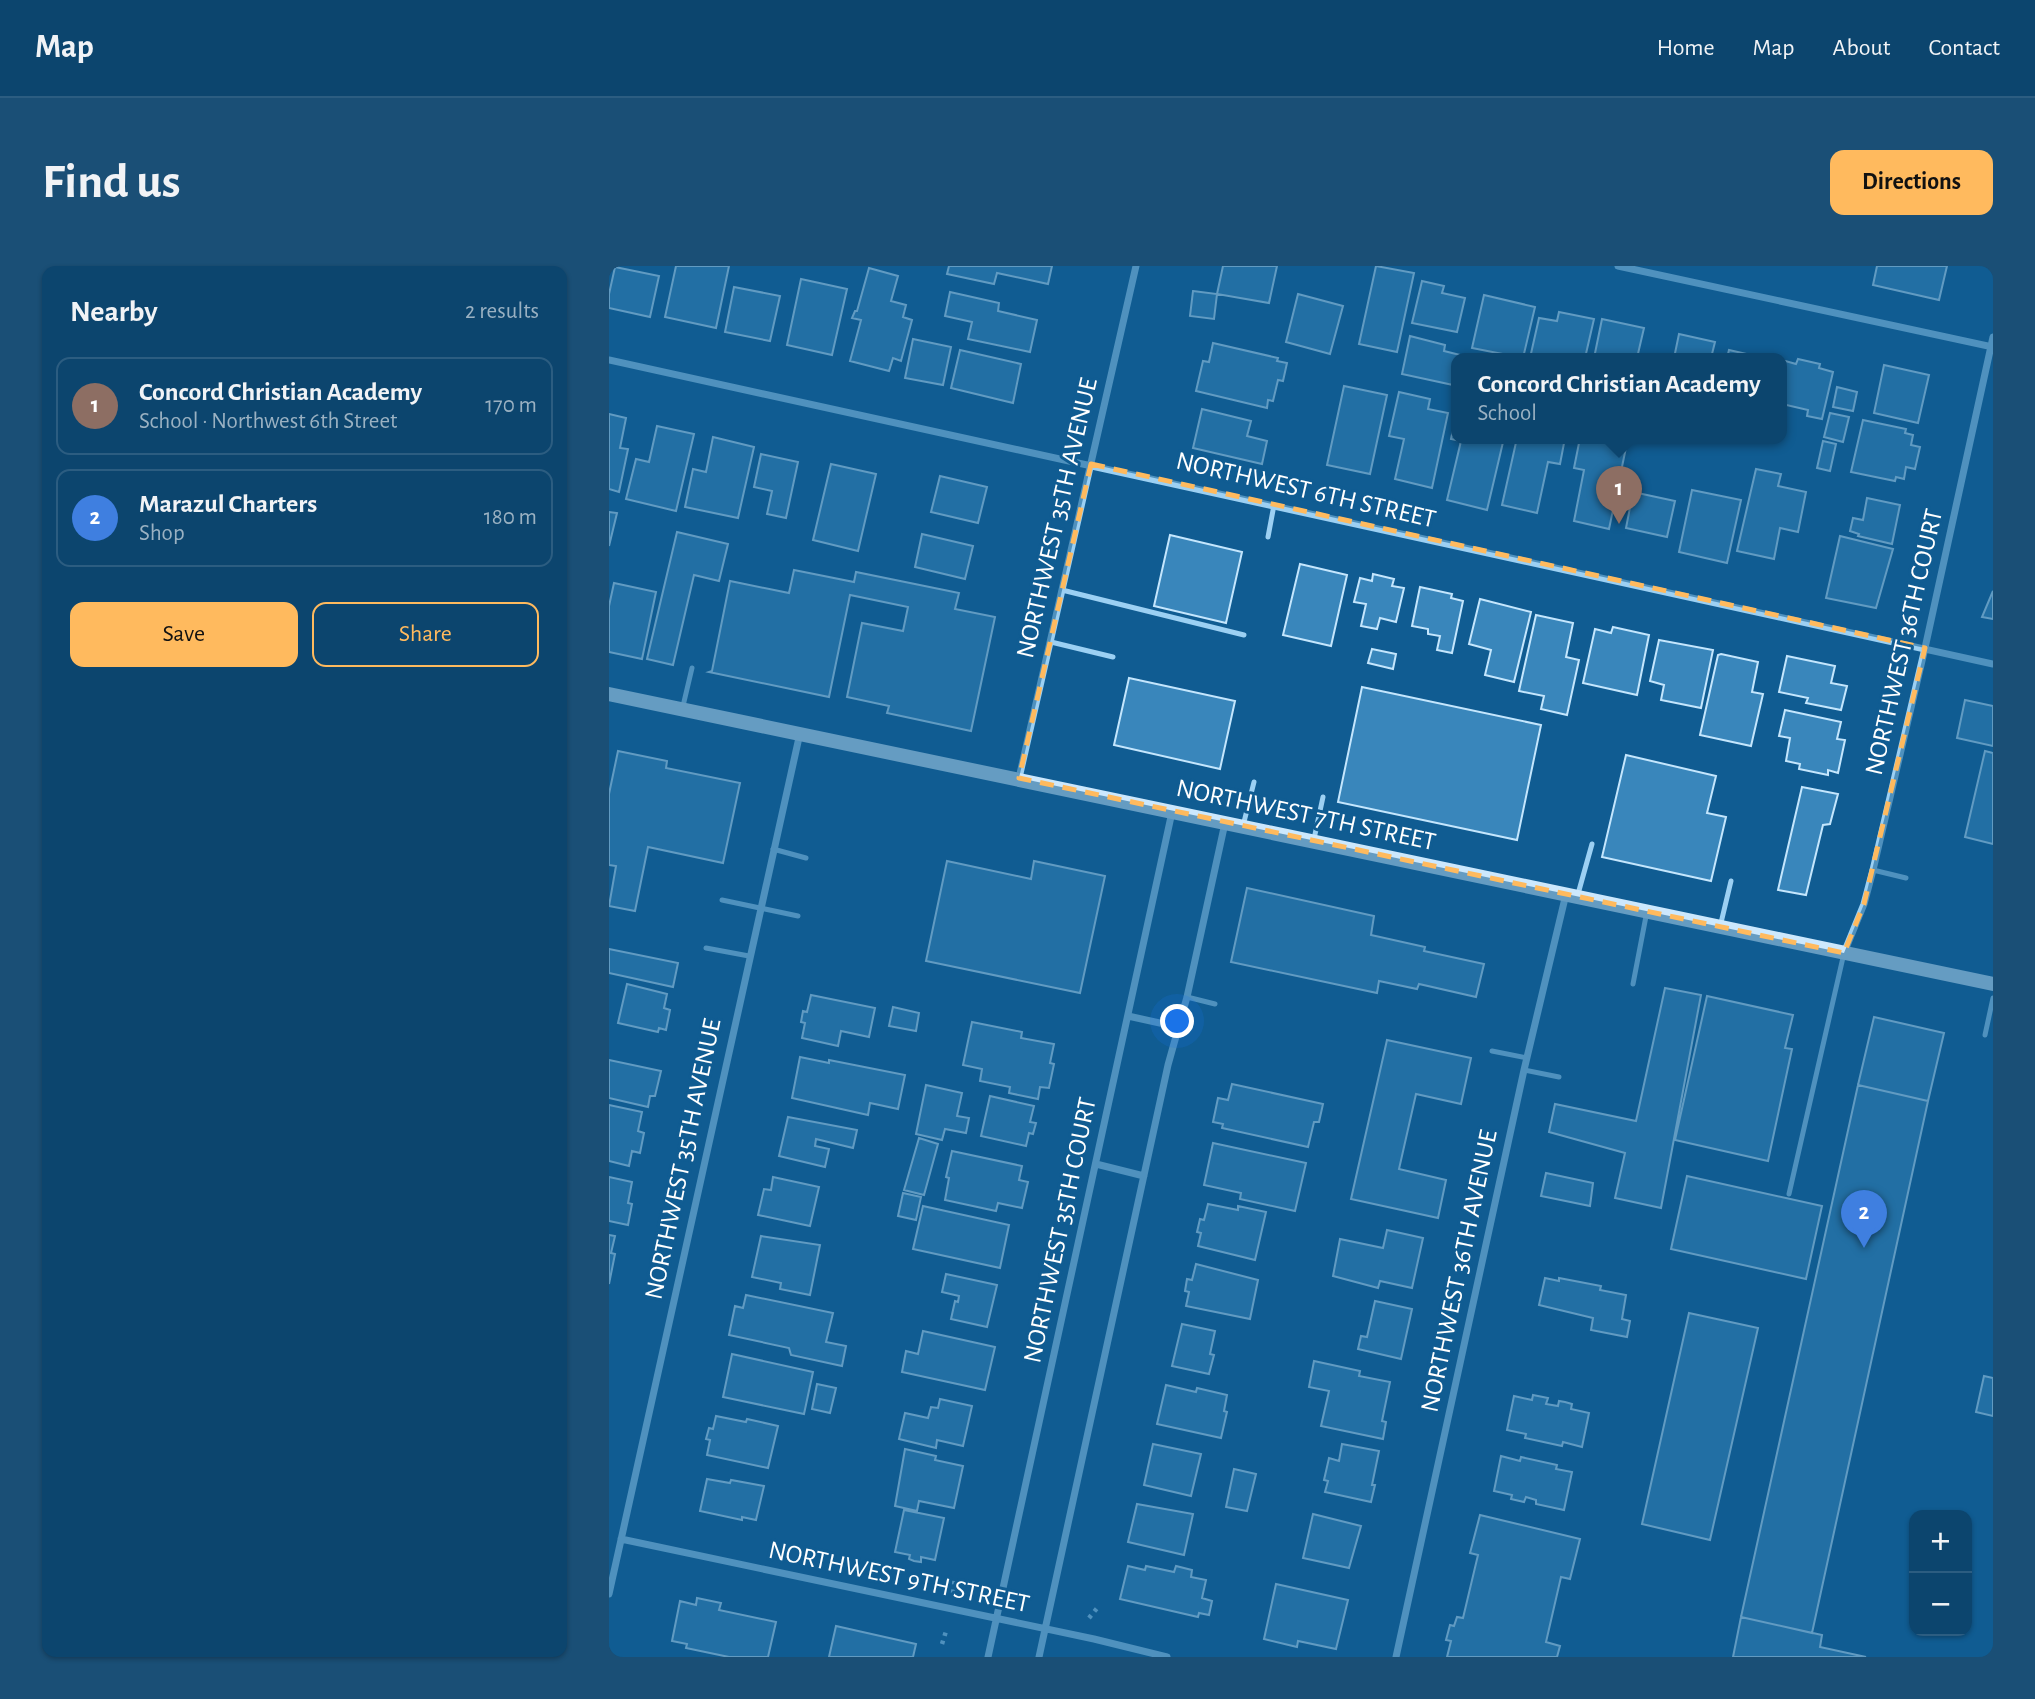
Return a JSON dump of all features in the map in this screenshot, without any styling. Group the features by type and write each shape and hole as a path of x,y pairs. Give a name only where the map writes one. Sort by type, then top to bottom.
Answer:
{"main road":[{"name":"NORTHWEST 7TH STREET","path":"609,694 1993,984"}],"street":[{"name":"NORTHWEST 35TH AVENUE","path":"1019,778 1136,266"},
{"path":"1618,266 1992,346"},
{"name":"NORTHWEST 36TH COURT","path":"1844,953 1864,904 1873,870 1993,337"},
{"name":"NORTHWEST 6TH STREET","path":"609,360 1993,664"},
{"name":"NORTHWEST 35TH AVENUE","path":"609,1594 800,732"},
{"name":"NORTHWEST 35TH COURT","path":"988,1657 1172,811"},
{"path":"1039,1657 1144,1176 1225,823"},
{"name":"NORTHWEST 36TH AVENUE","path":"1396,1657 1524,1070 1572,896"},
{"path":"1128,1016 1178,1027"},
{"path":"1096,1164 1144,1176"},
{"name":"NORTHWEST 9TH STREET","path":"621,1539 1167,1657"}],"lane":[{"path":"1268,537 1274,505"},
{"path":"1062,590 1244,635"},
{"path":"1051,642 1113,657"},
{"path":"683,709 692,668"},
{"path":"1243,826 1254,782"},
{"path":"1314,841 1323,797"},
{"path":"1572,896 1592,844"},
{"path":"773,849 806,858"},
{"path":"1873,870 1906,878"},
{"path":"1720,926 1731,881"},
{"path":"722,900 798,916"},
{"path":"1633,984 1647,911"},
{"path":"706,948 749,956"},
{"path":"1789,1194 1844,953"},
{"path":"1187,997 1215,1004"},
{"path":"1985,1035 1993,998"},
{"path":"1492,1051 1527,1058"},
{"path":"1524,1070 1559,1077"}],"path":[{"path":"953,1593 955,1577"},
{"path":"1089,1618 1098,1607"},
{"path":"942,1644 947,1628"}],"highlighted area":[{"path":"1091,464 1925,648 1864,904 1844,953 1019,778"}],"building":[{"path":"676,266 729,266 716,328 665,317"},
{"path":"949,266 1052,266 1048,284 997,273 994,284 947,274"},
{"path":"1223,266 1277,266 1269,303 1217,294"},
{"path":"1376,266 1414,273 1397,352 1359,344"},
{"path":"1877,266 1947,266 1939,300 1873,285"},
{"path":"615,267 659,276 650,317 609,308"},
{"path":"869,268 898,276 891,301 906,305 903,317 912,320 901,361 893,358 889,371 850,361 861,320 852,318 857,311"},
{"path":"801,279 847,289 832,355 787,345"},
{"path":"1422,281 1444,286 1442,293 1465,298 1457,332 1412,323"},
{"path":"734,287 780,296 770,341 725,332"},
{"path":"1193,291 1217,294 1214,319 1190,316"},
{"path":"950,292 999,303 998,311 1037,320 1030,352 968,339 972,322 945,316"},
{"path":"1298,294 1343,306 1330,354 1286,342"},
{"path":"1484,295 1535,307 1524,353 1498,353 1472,348"},
{"path":"1559,312 1594,319 1586,353 1531,353 1539,318 1557,321"},
{"path":"1602,319 1644,328 1638,353 1595,353"},
{"path":"1679,334 1715,342 1712,353 1675,353"},
{"path":"1410,336 1445,345 1444,351 1452,353 1451,385 1402,374"},
{"path":"913,339 951,347 943,385 905,378"},
{"path":"1213,343 1278,358 1277,361 1287,363 1283,381 1278,380 1273,401 1268,400 1267,408 1196,391 1203,361 1209,362"},
{"path":"960,350 1021,364 1013,403 951,388"},
{"path":"1798,359 1820,364 1819,368 1833,372 1822,419 1807,416 1808,410 1787,405 1787,361 1796,364"},
{"path":"1884,365 1929,375 1918,423 1874,413"},
{"path":"1344,386 1387,395 1370,474 1327,465"},
{"path":"1837,387 1857,392 1853,411 1833,407"},
{"path":"1399,392 1430,399 1428,409 1448,413 1432,488 1395,479 1404,439 1389,436"},
{"path":"1202,409 1251,421 1247,436 1267,441 1262,464 1193,448"},
{"path":"1830,413 1849,417 1843,442 1824,437"},
{"path":"609,414 626,418 620,448 628,449 619,492 609,489"},
{"path":"1863,420 1906,429 1905,433 1913,435 1911,445 1920,447 1915,469 1906,467 1904,479 1896,477 1895,481 1851,472"},
{"path":"657,426 694,434 676,511 626,499 636,459 649,462"},
{"path":"713,437 754,447 738,518 685,507 693,469 706,472"},
{"path":"1823,441 1836,444 1830,471 1817,468"},
{"path":"1460,444 1503,444 1487,510 1447,500"},
{"path":"1516,444 1564,444 1560,464 1548,462 1537,513 1502,505"},
{"path":"1579,444 1627,444 1609,529 1574,521 1584,470 1574,468"},
{"path":"761,454 798,462 786,518 767,514 772,491 754,487"},
{"path":"831,464 876,474 858,551 813,540"},
{"path":"1756,469 1781,474 1778,486 1806,492 1798,532 1780,528 1774,559 1737,551"},
{"path":"940,476 987,487 978,523 931,512"},
{"path":"1692,490 1741,500 1727,563 1679,552"},
{"path":"1633,492 1675,501 1667,537 1626,528"},
{"path":"1867,498 1900,505 1892,544 1858,536 1859,534 1850,531 1853,518 1863,520"},
{"path":"609,512 617,513 609,546"},
{"path":"677,532 728,544 719,581 694,575 673,665 647,659"},
{"path":"922,534 973,546 965,579 915,567"},
{"path":"1170,535 1242,552 1226,623 1154,606"},
{"path":"1840,536 1893,549 1876,608 1826,598"},
{"path":"1300,564 1347,575 1331,646 1283,635"},
{"path":"794,570 854,582 856,572 959,593 955,609 995,617 971,731 887,713 889,706 847,697 862,623 903,631 908,607 850,595 829,697 709,672 712,671 730,581 789,593"},
{"path":"1373,574 1394,579 1392,586 1404,588 1396,622 1380,618 1377,629 1361,626 1366,604 1354,602 1360,578 1372,581"},
{"path":"614,583 656,592 642,659 609,652 609,606"},
{"path":"1420,587 1452,594 1451,598 1463,601 1452,653 1437,650 1440,636 1428,634 1428,629 1412,626"},
{"path":"1993,591 1993,619 1982,617"},
{"path":"1480,599 1531,612 1514,682 1485,675 1491,650 1469,644"},
{"path":"1536,615 1573,623 1566,657 1579,660 1567,715 1541,709 1544,696 1519,691"},
{"path":"1613,627 1649,635 1637,695 1583,683 1595,629 1611,633"},
{"path":"1659,640 1713,650 1701,708 1661,700 1664,685 1650,681"},
{"path":"1372,649 1396,654 1393,669 1368,663"},
{"path":"1718,655 1758,662 1752,692 1763,694 1751,746 1700,735"},
{"path":"1787,656 1835,666 1831,683 1847,686 1841,710 1806,703 1808,698 1779,692"},
{"path":"1129,678 1235,701 1220,769 1114,745"},
{"path":"1362,687 1541,725 1517,840 1338,802"},
{"path":"1965,700 1993,706 1993,746 1957,738"},
{"path":"1785,710 1841,722 1837,739 1845,740 1838,773 1828,770 1828,775 1799,769 1800,764 1786,761 1790,738 1779,736"},
{"path":"618,751 667,761 666,768 740,783 723,863 648,847 635,911 609,906 616,866 609,865 609,794"},
{"path":"1985,751 1993,753 1993,844 1965,837"},
{"path":"1626,755 1716,776 1707,813 1726,817 1711,881 1602,857"},
{"path":"1802,787 1838,794 1830,824 1823,825 1806,895 1778,890"},
{"path":"947,861 1031,879 1034,861 1105,876 1080,993 926,961"},
{"path":"1247,888 1374,916 1371,935 1425,947 1424,951 1484,964 1476,997 1419,984 1417,989 1379,981 1377,993 1231,962"},
{"path":"609,949 678,963 673,987 609,973"},
{"path":"627,984 667,994 664,1008 670,1010 666,1030 659,1028 658,1032 618,1023"},
{"path":"1665,988 1701,995 1661,1208 1615,1198 1625,1153 1549,1132 1555,1104 1636,1121"},
{"path":"811,995 875,1008 869,1037 841,1031 838,1046 802,1038 805,1023 801,1022 803,1011 807,1012"},
{"path":"1707,996 1793,1015 1785,1048 1792,1049 1768,1161 1675,1140"},
{"path":"893,1007 919,1013 916,1031 889,1026"},
{"path":"1874,1017 1944,1033 1928,1101 1858,1085"},
{"path":"972,1022 1022,1032 1021,1038 1054,1044 1050,1063 1054,1064 1049,1088 1040,1087 1038,1099 1009,1093 1010,1087 980,1081 982,1069 963,1065"},
{"path":"1387,1040 1471,1058 1461,1104 1416,1094 1399,1169 1446,1180 1438,1218 1351,1199"},
{"path":"800,1057 905,1075 898,1109 870,1103 868,1115 792,1098"},
{"path":"609,1060 661,1071 655,1096 650,1096 648,1107 609,1098"},
{"path":"1232,1084 1323,1104 1319,1122 1314,1122 1308,1147 1222,1128 1223,1124 1213,1122 1218,1098 1228,1100"},
{"path":"926,1085 962,1093 957,1116 969,1118 966,1133 945,1129 942,1140 916,1134"},
{"path":"1858,1085 1928,1101 1812,1633 1741,1617"},
{"path":"990,1096 1034,1106 1030,1122 1036,1123 1033,1134 1029,1133 1026,1146 981,1136"},
{"path":"609,1105 642,1112 638,1131 644,1133 640,1153 632,1151 629,1166 609,1161"},
{"path":"788,1117 857,1130 853,1148 816,1139 815,1146 829,1149 825,1167 779,1156"},
{"path":"919,1138 938,1144 924,1195 904,1190"},
{"path":"1213,1143 1306,1163 1295,1211 1240,1199 1241,1193 1204,1185"},
{"path":"952,1151 1022,1166 1019,1180 1028,1182 1022,1208 998,1203 996,1211 945,1200 949,1178 946,1177"},
{"path":"1546,1173 1593,1183 1590,1206 1541,1196"},
{"path":"1687,1176 1822,1206 1806,1279 1671,1249"},
{"path":"609,1177 632,1182 628,1225 609,1221"},
{"path":"773,1177 819,1187 810,1226 758,1215 764,1189 771,1190"},
{"path":"903,1193 921,1197 916,1220 898,1216"},
{"path":"1208,1204 1238,1210 1238,1206 1266,1212 1255,1260 1198,1246 1200,1219 1204,1220"},
{"path":"923,1206 1009,1225 1000,1268 913,1249"},
{"path":"1387,1230 1423,1238 1412,1288 1380,1281 1378,1288 1333,1276 1340,1239 1383,1248"},
{"path":"609,1235 615,1236 611,1253 615,1254 609,1284"},
{"path":"761,1236 820,1245 810,1295 780,1289 781,1283 752,1277"},
{"path":"1196,1264 1258,1280 1250,1319 1186,1306 1189,1292 1185,1291 1187,1279 1192,1280"},
{"path":"946,1274 997,1285 987,1327 951,1319 955,1301 958,1302 959,1296 942,1292"},
{"path":"1545,1278 1601,1286 1600,1290 1626,1295 1622,1319 1630,1321 1627,1337 1591,1330 1593,1318 1539,1305"},
{"path":"746,1295 833,1313 826,1342 846,1346 842,1366 791,1355 789,1348 729,1335 735,1306 743,1308"},
{"path":"1375,1301 1412,1309 1401,1359 1358,1349 1361,1336 1367,1337"},
{"path":"1689,1313 1758,1328 1710,1540 1642,1524"},
{"path":"1182,1324 1215,1331 1210,1354 1214,1355 1209,1374 1172,1366"},
{"path":"923,1331 995,1347 985,1390 902,1372 906,1351 918,1354"},
{"path":"732,1354 813,1372 804,1414 723,1397"},
{"path":"1314,1361 1360,1371 1359,1376 1390,1382 1382,1421 1386,1422 1383,1439 1321,1426 1329,1391 1309,1387"},
{"path":"1984,1376 1993,1378 1993,1416 1976,1412"},
{"path":"817,1384 836,1388 830,1413 812,1409"},
{"path":"1166,1385 1227,1395 1224,1411 1227,1412 1221,1438 1157,1424"},
{"path":"1533,1395 1548,1398 1546,1404 1558,1406 1559,1401 1565,1402 1572,1404 1571,1409 1589,1413 1582,1447 1563,1442 1562,1446 1525,1438 1526,1434 1507,1430 1514,1396 1532,1400"},
{"path":"940,1399 972,1406 963,1446 937,1440 936,1448 899,1439 905,1413 928,1418 931,1407 938,1408"},
{"path":"716,1416 778,1426 768,1468 707,1455 710,1440 706,1439 709,1428 713,1429"},
{"path":"1153,1444 1201,1454 1191,1496 1144,1485"},
{"path":"1342,1444 1379,1451 1371,1502 1325,1492 1328,1481 1324,1480 1329,1458 1339,1461"},
{"path":"905,1449 936,1456 935,1460 963,1466 954,1508 919,1501 917,1511 895,1506"},
{"path":"1501,1456 1520,1461 1521,1457 1557,1465 1556,1469 1572,1472 1564,1510 1536,1504 1536,1500 1526,1497 1524,1502 1511,1499 1512,1495 1494,1491"},
{"path":"1234,1469 1256,1474 1247,1511 1226,1507"},
{"path":"707,1479 764,1486 756,1520 742,1517 742,1520 700,1511"},
{"path":"1137,1504 1193,1514 1184,1555 1128,1542"},
{"path":"904,1510 944,1518 935,1560 921,1557 921,1562 914,1561 909,1559 910,1555 895,1552"},
{"path":"1313,1514 1361,1526 1349,1568 1303,1558"},
{"path":"1480,1515 1580,1539 1570,1579 1561,1577 1546,1642 1560,1646 1557,1657 1447,1657 1451,1641 1446,1640 1450,1625 1454,1626 1457,1617 1463,1618 1478,1555 1470,1553"},
{"path":"1128,1566 1145,1570 1146,1566 1174,1572 1176,1566 1192,1570 1191,1577 1206,1580 1202,1598 1212,1601 1209,1615 1199,1613 1198,1617 1120,1599"},
{"path":"1276,1584 1348,1600 1336,1649 1298,1641 1297,1647 1264,1639"},
{"path":"697,1598 721,1603 719,1610 776,1622 768,1657 729,1657 686,1648 687,1644 672,1641 680,1601 696,1605"},
{"path":"1741,1617 1822,1635 1820,1647 1866,1657 1733,1657"},
{"path":"836,1626 916,1644 913,1657 829,1657"}],"place":[{"name":"Concord Christian Academy","path":"1619,524"},
{"name":"Marazul Charters","path":"1864,1248"}]}
